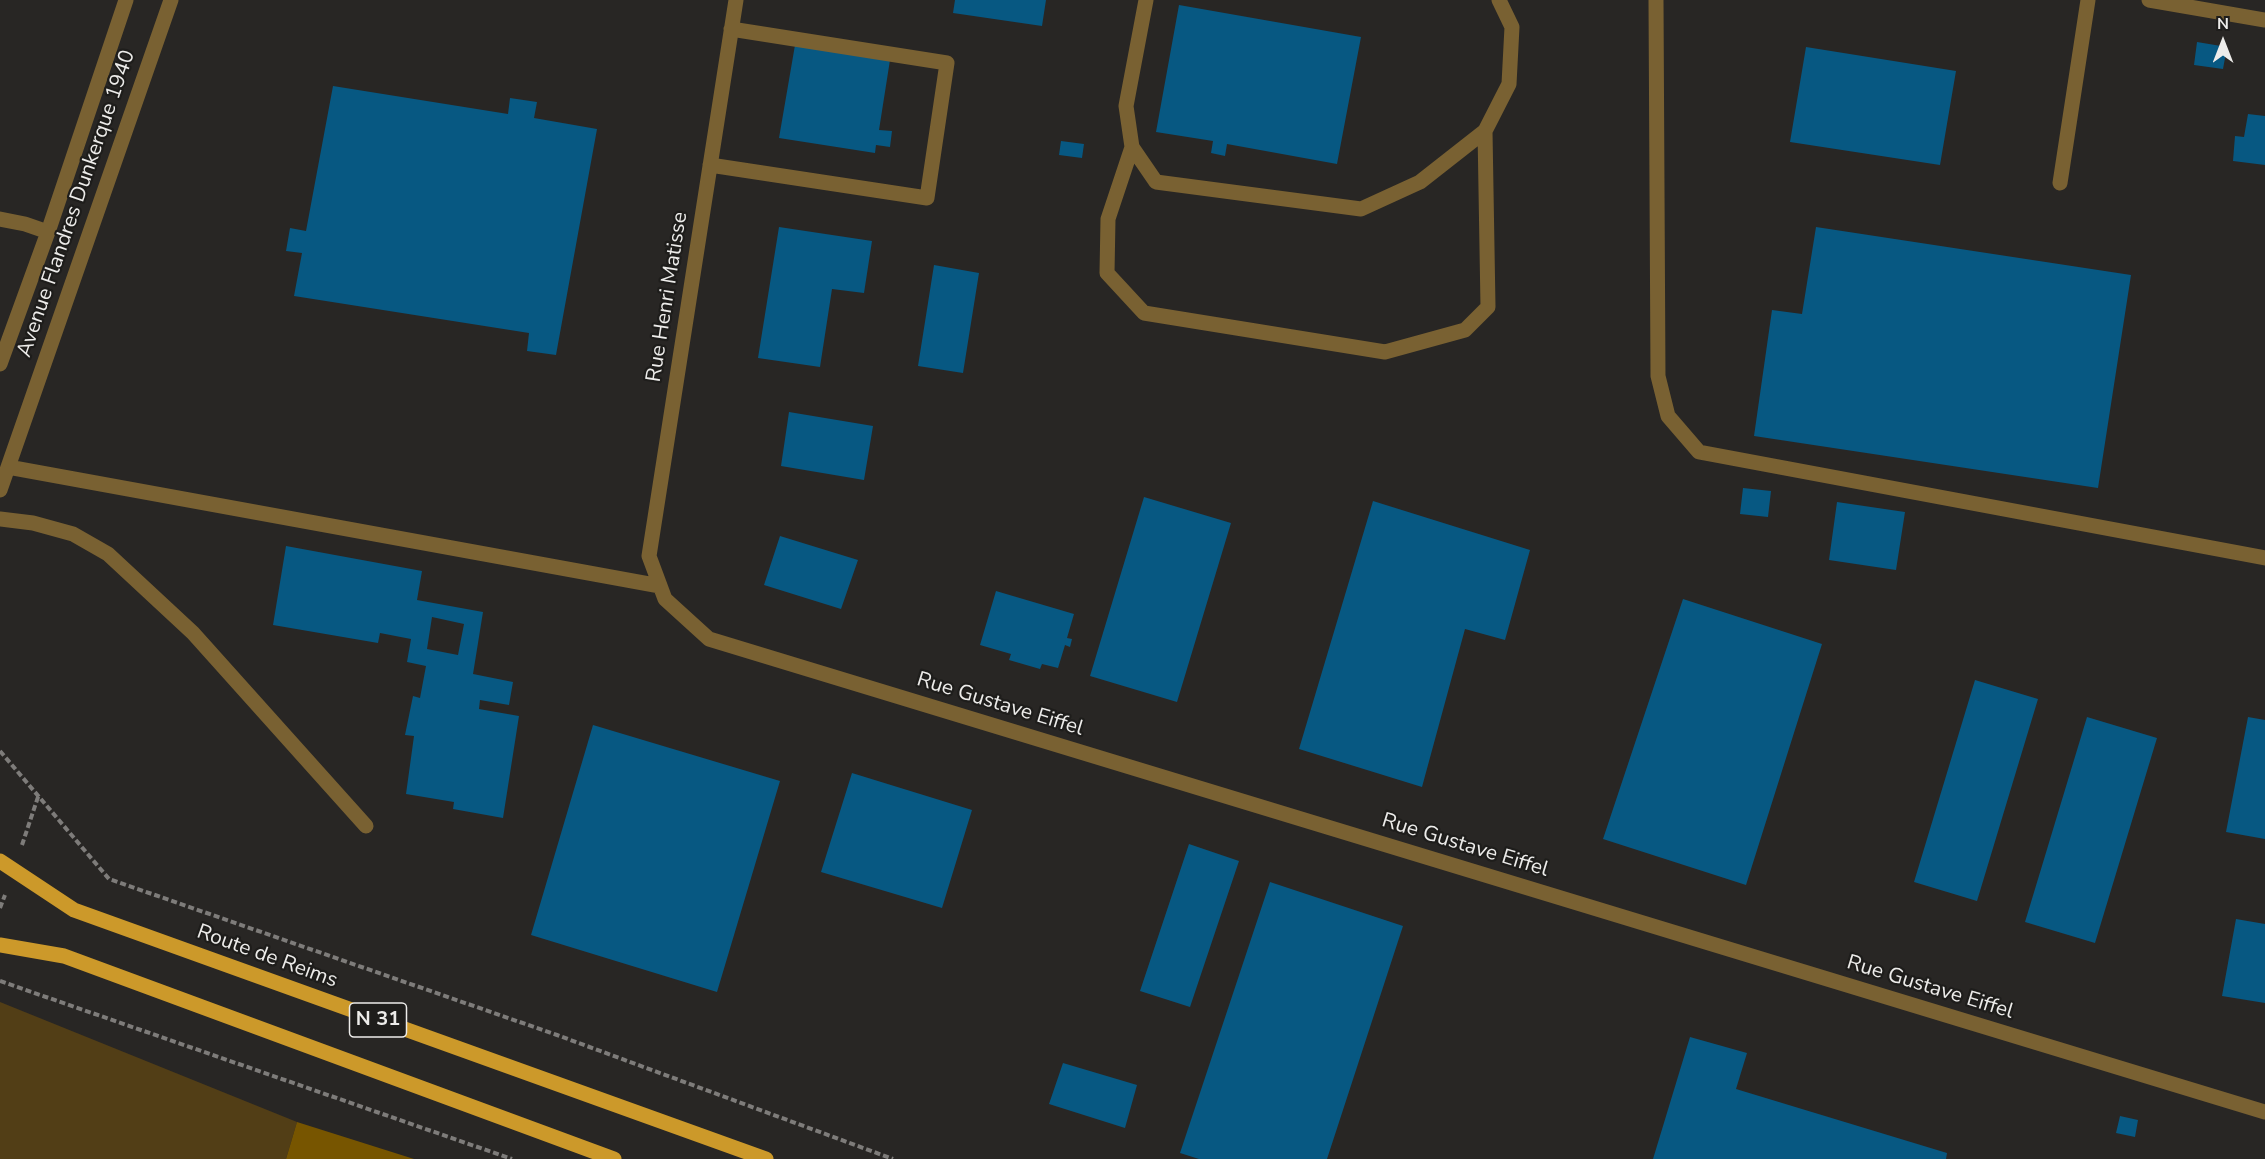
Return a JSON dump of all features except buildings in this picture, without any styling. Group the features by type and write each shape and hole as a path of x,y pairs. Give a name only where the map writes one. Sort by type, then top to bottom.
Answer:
{"main road":[{"name":"Route de Reims","path":"0,861 74,910 766,1159"},
{"name":"N 31","path":"0,945 64,956 614,1159"}],"street":[{"name":"Avenue Flandres Dunkerque 1940","path":"0,364 48,232 126,0"},
{"name":"Avenue Flandres Dunkerque 1940","path":"0,490 171,0"},
{"name":"Rue Henri Matisse","path":"663,592 649,556 736,0"},
{"path":"1146,0 1126,106 1132,147 1156,182 1361,209 1420,182 1485,131 1509,84 1512,27 1499,0"},
{"path":"1656,0 1658,376 1668,416 1699,452 2265,558"},
{"path":"2060,183 2088,0"},
{"path":"2149,0 2265,20"},
{"path":"710,165 927,198 947,63 731,29"},
{"path":"1132,147 1108,219 1107,273 1144,313 1385,352 1465,330 1488,307 1485,131"},
{"path":"0,219 48,232"},
{"path":"8,467 663,592"},
{"path":"0,519 73,534 108,554 193,633 366,826"},
{"name":"Rue Gustave Eiffel","path":"663,592 709,639 2265,1112"}],"path":[{"path":"0,750 109,879 557,1035 893,1159"},
{"path":"0,981 512,1159"}],"shaded area":[{"path":"0,1002 297,1122 286,1159 0,1159"},
{"path":"297,1122 414,1159 286,1159"}]}
